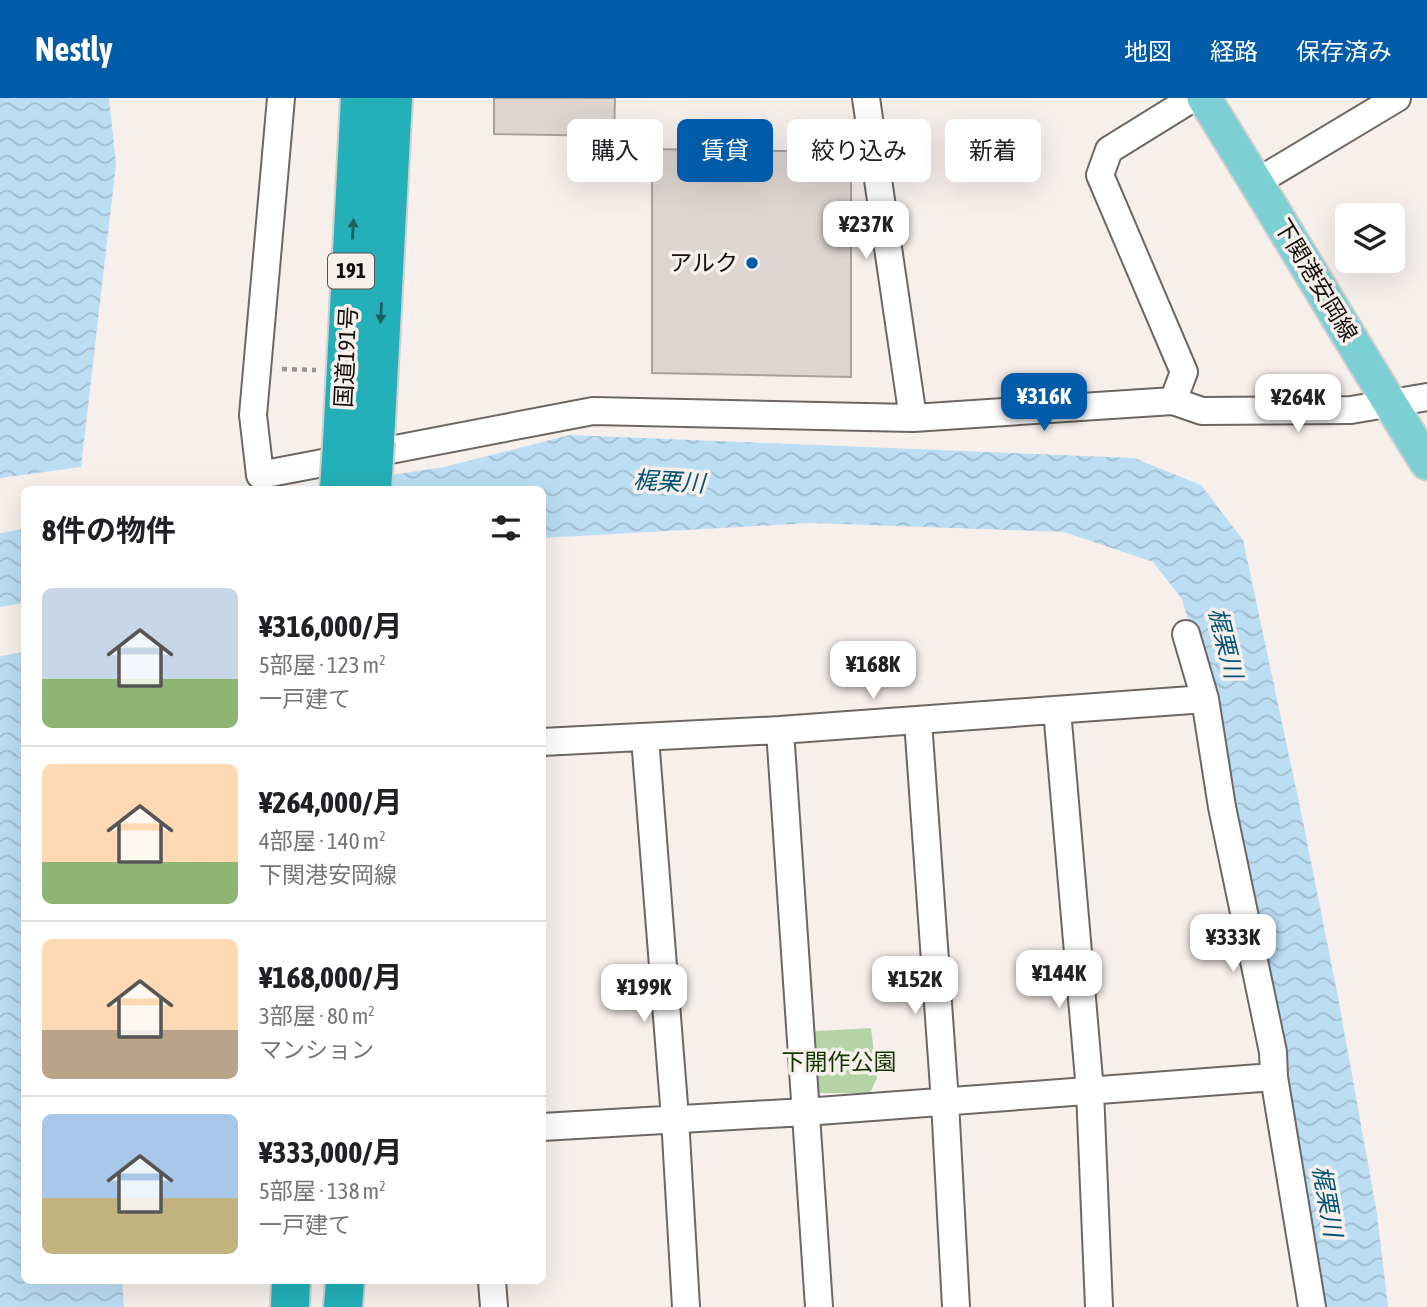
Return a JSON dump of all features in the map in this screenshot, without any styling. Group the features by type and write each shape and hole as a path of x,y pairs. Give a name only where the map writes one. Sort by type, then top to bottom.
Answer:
{"highway":[{"name":"国道191号","path":"360,98 358,442 371,486"},
{"name":"国道191号","path":"341,486 358,442 393,98"},
{"path":"290,1307 291,1284"},
{"path":"343,1307 345,1284"}],"main road":[{"name":"下関港安岡線","path":"1204,98 1427,463"}],"street":[{"path":"282,98 253,415 260,475 593,411 913,418 1173,401 1202,411 1352,410 1427,397"},
{"path":"866,98 913,418"},
{"path":"1173,401 1184,372 1100,175 1109,150 1193,98"},
{"path":"1257,182 1397,98"},
{"path":"1186,634 1205,699 1222,807 1273,1052 1274,1077 1312,1307"},
{"path":"546,742 780,730 1205,699"},
{"path":"1058,710 1090,1091 1099,1307"},
{"path":"918,721 945,1102 956,1307"},
{"path":"780,730 819,1307"},
{"path":"645,738 675,1118 686,1307"},
{"path":"546,1127 805,1112 1274,1077"},
{"path":"492,1284 494,1307"}],"path":[{"path":"257,368 323,370"}],"green space":[{"name":"下開作公園","path":"871,1028 877,1078 870,1093 811,1093 799,1032"}],"water":[{"path":"0,98 109,98 116,164 81,467 0,478"},
{"name":"梶栗川","path":"570,435 1134,458 1201,485 1243,540 1338,997 1377,1214 1388,1307 1321,1307 1218,722 1182,599 1153,562 1064,532 810,523 546,538 546,486 318,486 444,467"},
{"path":"21,530 21,604 0,607 0,533"},
{"path":"21,652 21,1284 122,1284 124,1307 0,1307 0,656"}],"building":[{"path":"494,98 615,98 614,119 567,119 567,135 494,134"},
{"name":"アルク","path":"663,149 677,149 677,182 773,182 773,151 787,151 787,182 851,182 851,377 652,373 652,182 663,182"}],"place":[{"name":"アルク","path":"752,263"}]}
